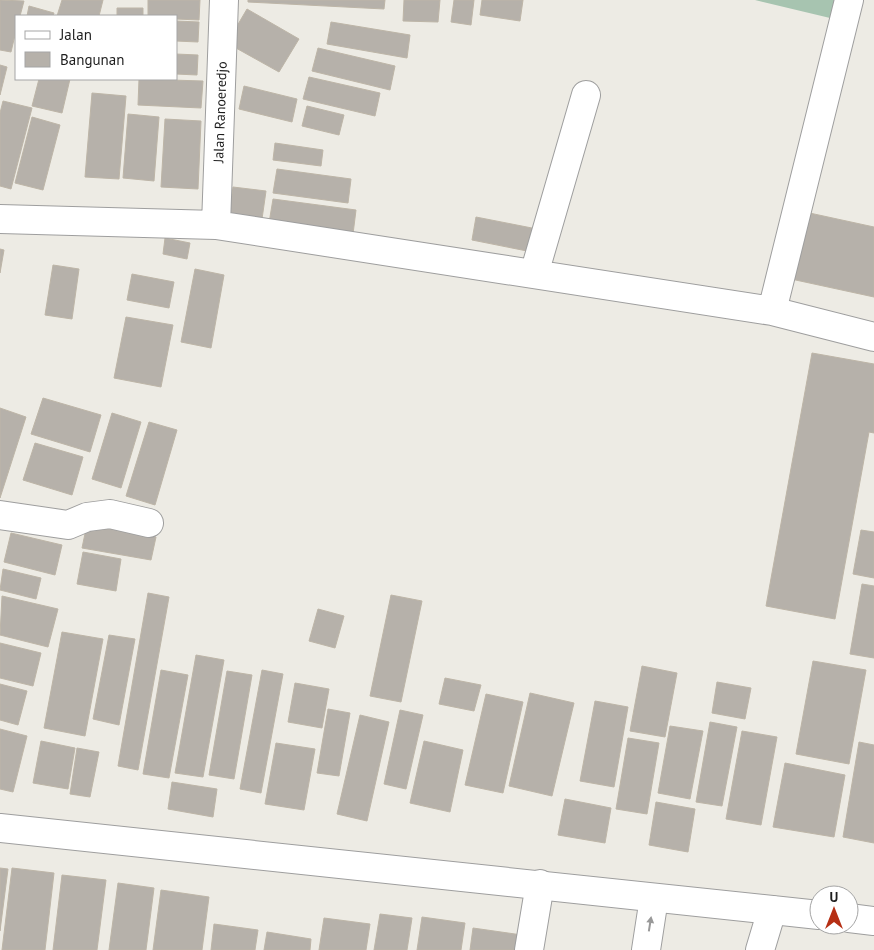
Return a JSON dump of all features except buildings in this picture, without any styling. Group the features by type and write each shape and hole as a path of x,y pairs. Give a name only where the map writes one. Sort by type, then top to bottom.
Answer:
{"street":[{"name":"Jalan Ranoeredjo","path":"216,224 224,0"},
{"path":"772,311 849,0"},
{"path":"534,274 586,95"},
{"path":"0,218 216,224 772,311 874,338"},
{"path":"0,515 68,525 87,517 110,514 148,523"},
{"path":"0,828 809,914"},
{"path":"529,950 540,884"},
{"path":"646,950 654,898"},
{"path":"760,950 772,910"},
{"path":"859,919 874,921"}],"green space":[{"path":"755,0 856,0 851,23"}]}
